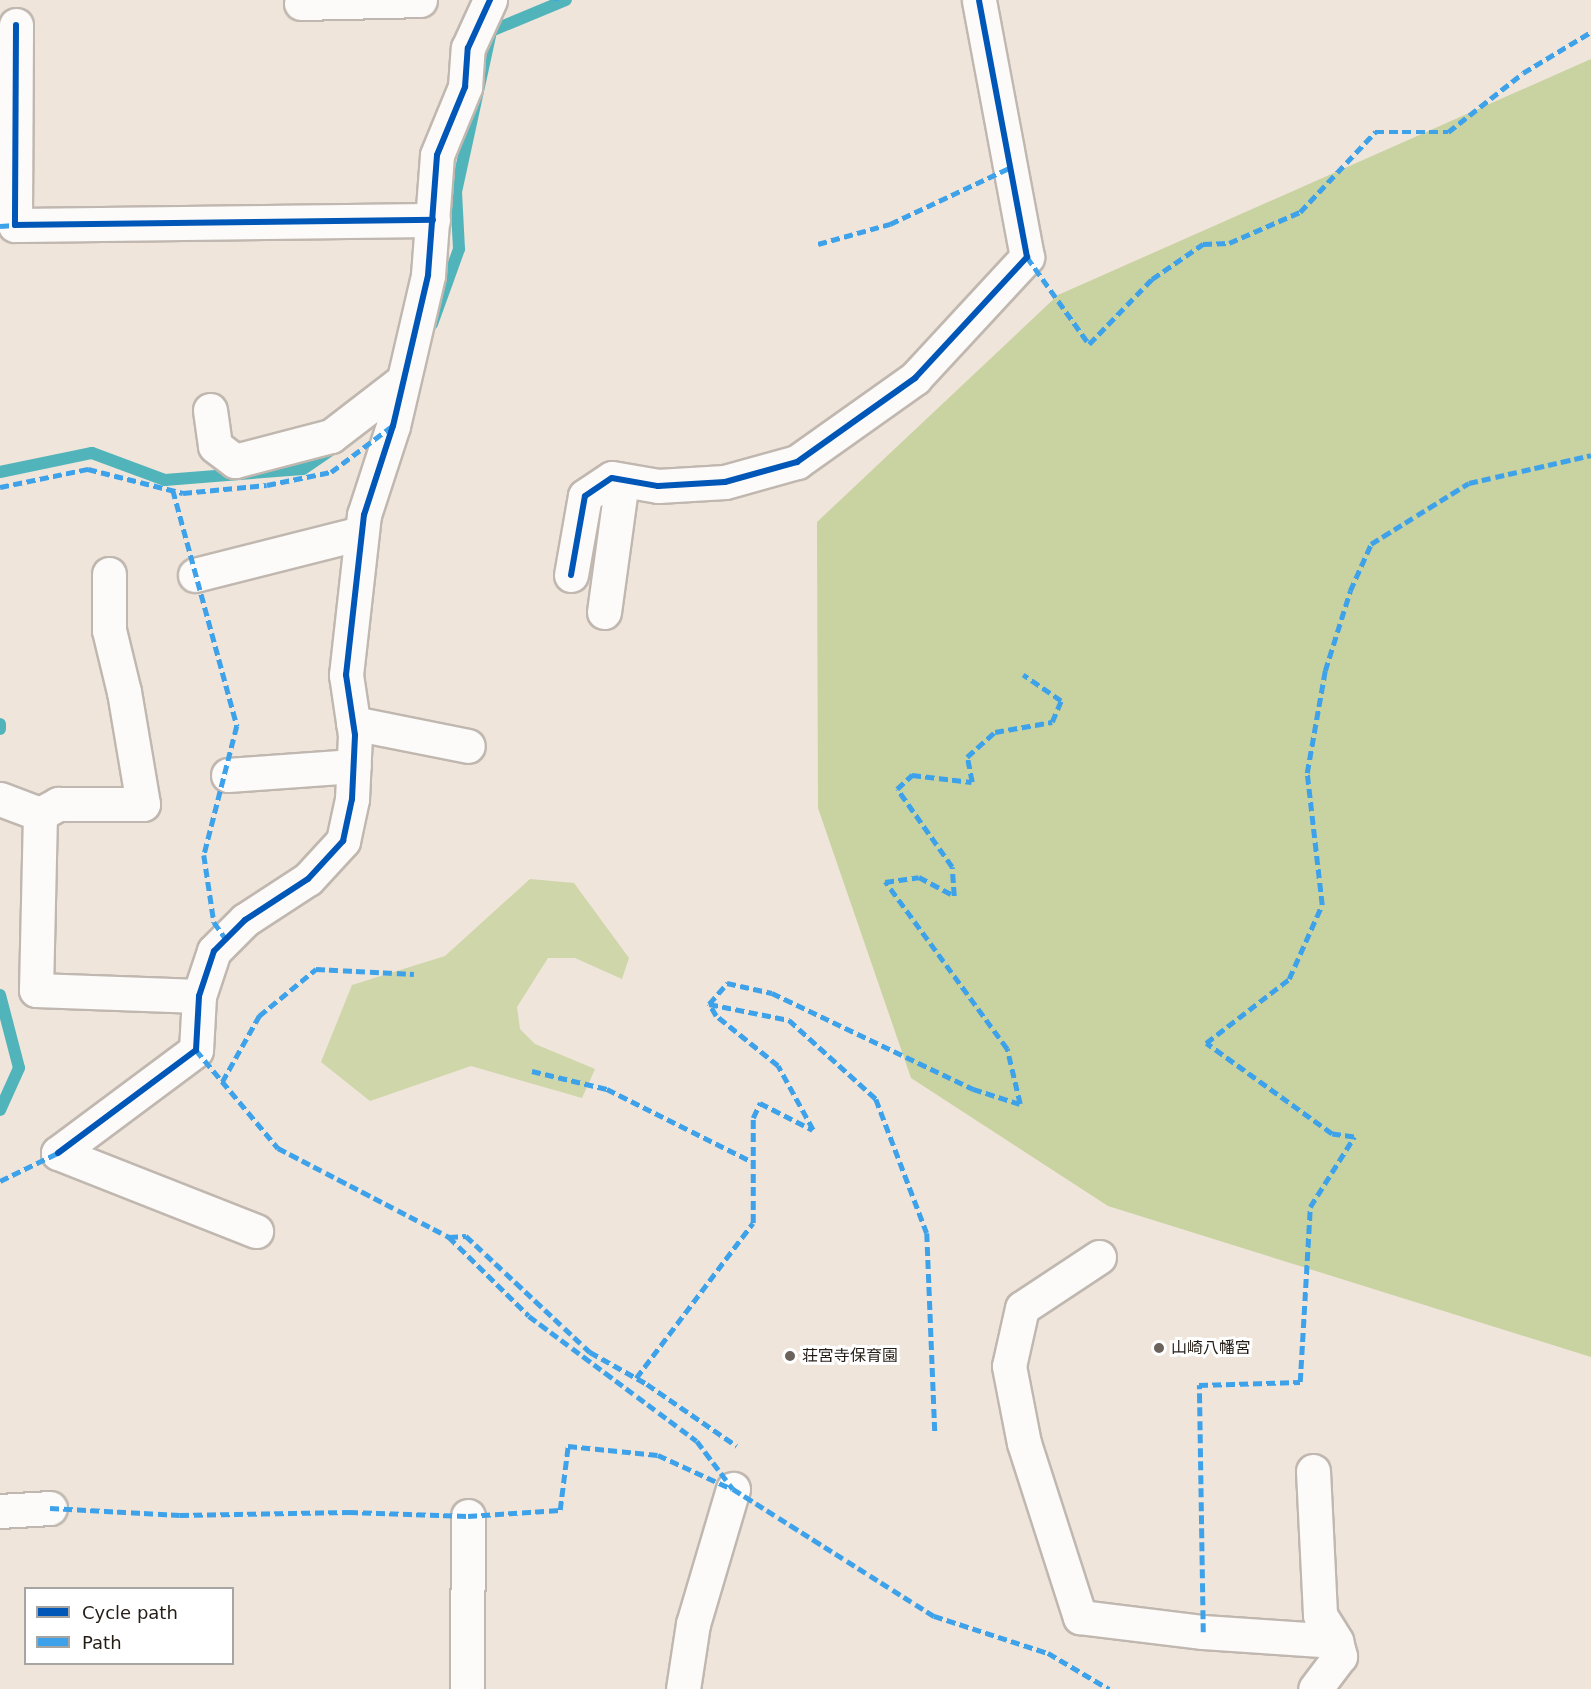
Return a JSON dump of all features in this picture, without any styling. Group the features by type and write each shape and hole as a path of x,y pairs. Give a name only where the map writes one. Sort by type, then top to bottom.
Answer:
{"street":[{"path":"301,3 420,0"},
{"path":"256,1231 58,1153 196,1050 199,996 214,951 245,920 308,879 343,842 354,766 353,723 346,675 361,533 393,426 401,382 428,275 437,155 465,87 468,48 490,0"},
{"path":"570,575 585,496 612,478 658,486 725,482 797,462 915,378 1027,257 980,0"},
{"path":"16,25 15,225 433,220"},
{"path":"210,410 215,446 235,461 331,436 401,382"},
{"path":"604,612 622,480"},
{"path":"195,576 361,533"},
{"path":"0,799 40,814 58,804 143,804 124,692 109,630 109,574"},
{"path":"353,723 468,746"},
{"path":"228,775 354,766"},
{"path":"40,814 36,990 199,996"},
{"path":"1099,1257 1022,1308 1009,1366 1024,1443 1080,1617 1203,1632 1336,1641"},
{"path":"1314,1471 1320,1615 1336,1641 1340,1656 1315,1689"},
{"path":"684,1689 693,1624 733,1489"},
{"path":"0,1511 50,1508"},
{"path":"466,1689 468,1516"}],"green space":[{"path":"1591,59 1591,1357 1108,1206 911,1078 818,808 817,522 1058,295"},
{"path":"530,879 574,883 629,958 622,979 575,958 548,958 517,1007 520,1029 535,1044 595,1069 582,1098 471,1066 370,1101 321,1062 352,985 445,956"}],"waterway":[{"path":"432,324 459,249 456,192 491,31 566,0"},
{"path":"0,472 92,453 165,480 303,469 338,445"},
{"path":"0,724 0,729"},
{"path":"0,995 19,1068 0,1110"}],"marked path":[{"path":"1027,257 1089,344 1152,279 1203,244 1229,243 1300,212 1375,132 1448,132 1523,73 1591,32"},
{"path":"818,244 890,224 1011,167"},
{"path":"0,226 15,225"},
{"path":"0,487 88,469 183,493 267,485 331,472 392,426"},
{"path":"1203,1632 1199,1385 1300,1382 1310,1207 1354,1137 1332,1134 1206,1043 1289,979 1322,905 1307,773 1325,671 1350,591 1371,544 1469,483 1591,455"},
{"path":"173,490 237,726 204,855 214,922 226,939"},
{"path":"636,1378 753,1223 753,1118 760,1103 813,1130 778,1066 716,1016 709,1004 727,983 772,993 973,1089 1020,1104 1007,1049 885,882 919,877 954,896 952,867 897,789 912,775 972,782 967,757 995,732 1052,722 1061,701 1023,675"},
{"path":"222,1082 259,1016 316,969 414,974"},
{"path":"709,1004 789,1020 876,1099 927,1233 935,1433"},
{"path":"196,1050 278,1148 449,1237 529,1316 697,1441 733,1489 934,1616 1048,1653 1109,1689"},
{"path":"532,1071 607,1089 753,1162"},
{"path":"0,1181 58,1153"},
{"path":"449,1237 466,1236 590,1352 647,1384 737,1446"},
{"path":"50,1508 180,1515 349,1512 468,1516 560,1510 568,1446 658,1455 732,1489"}],"cycle path":[{"path":"58,1153 196,1050 199,996 214,951 245,920 308,879 343,841 352,799 355,735 346,675 364,515 393,426 428,275 437,155 465,87 468,48 490,0"},
{"path":"571,575 585,496 612,478 658,486 725,482 797,462 915,378 1027,257 979,0"},
{"path":"16,25 15,225 433,220"}],"place":[{"name":"山崎八幡宮","path":"1159,1348"},
{"name":"荘宮寺保育園","path":"790,1356"}]}
